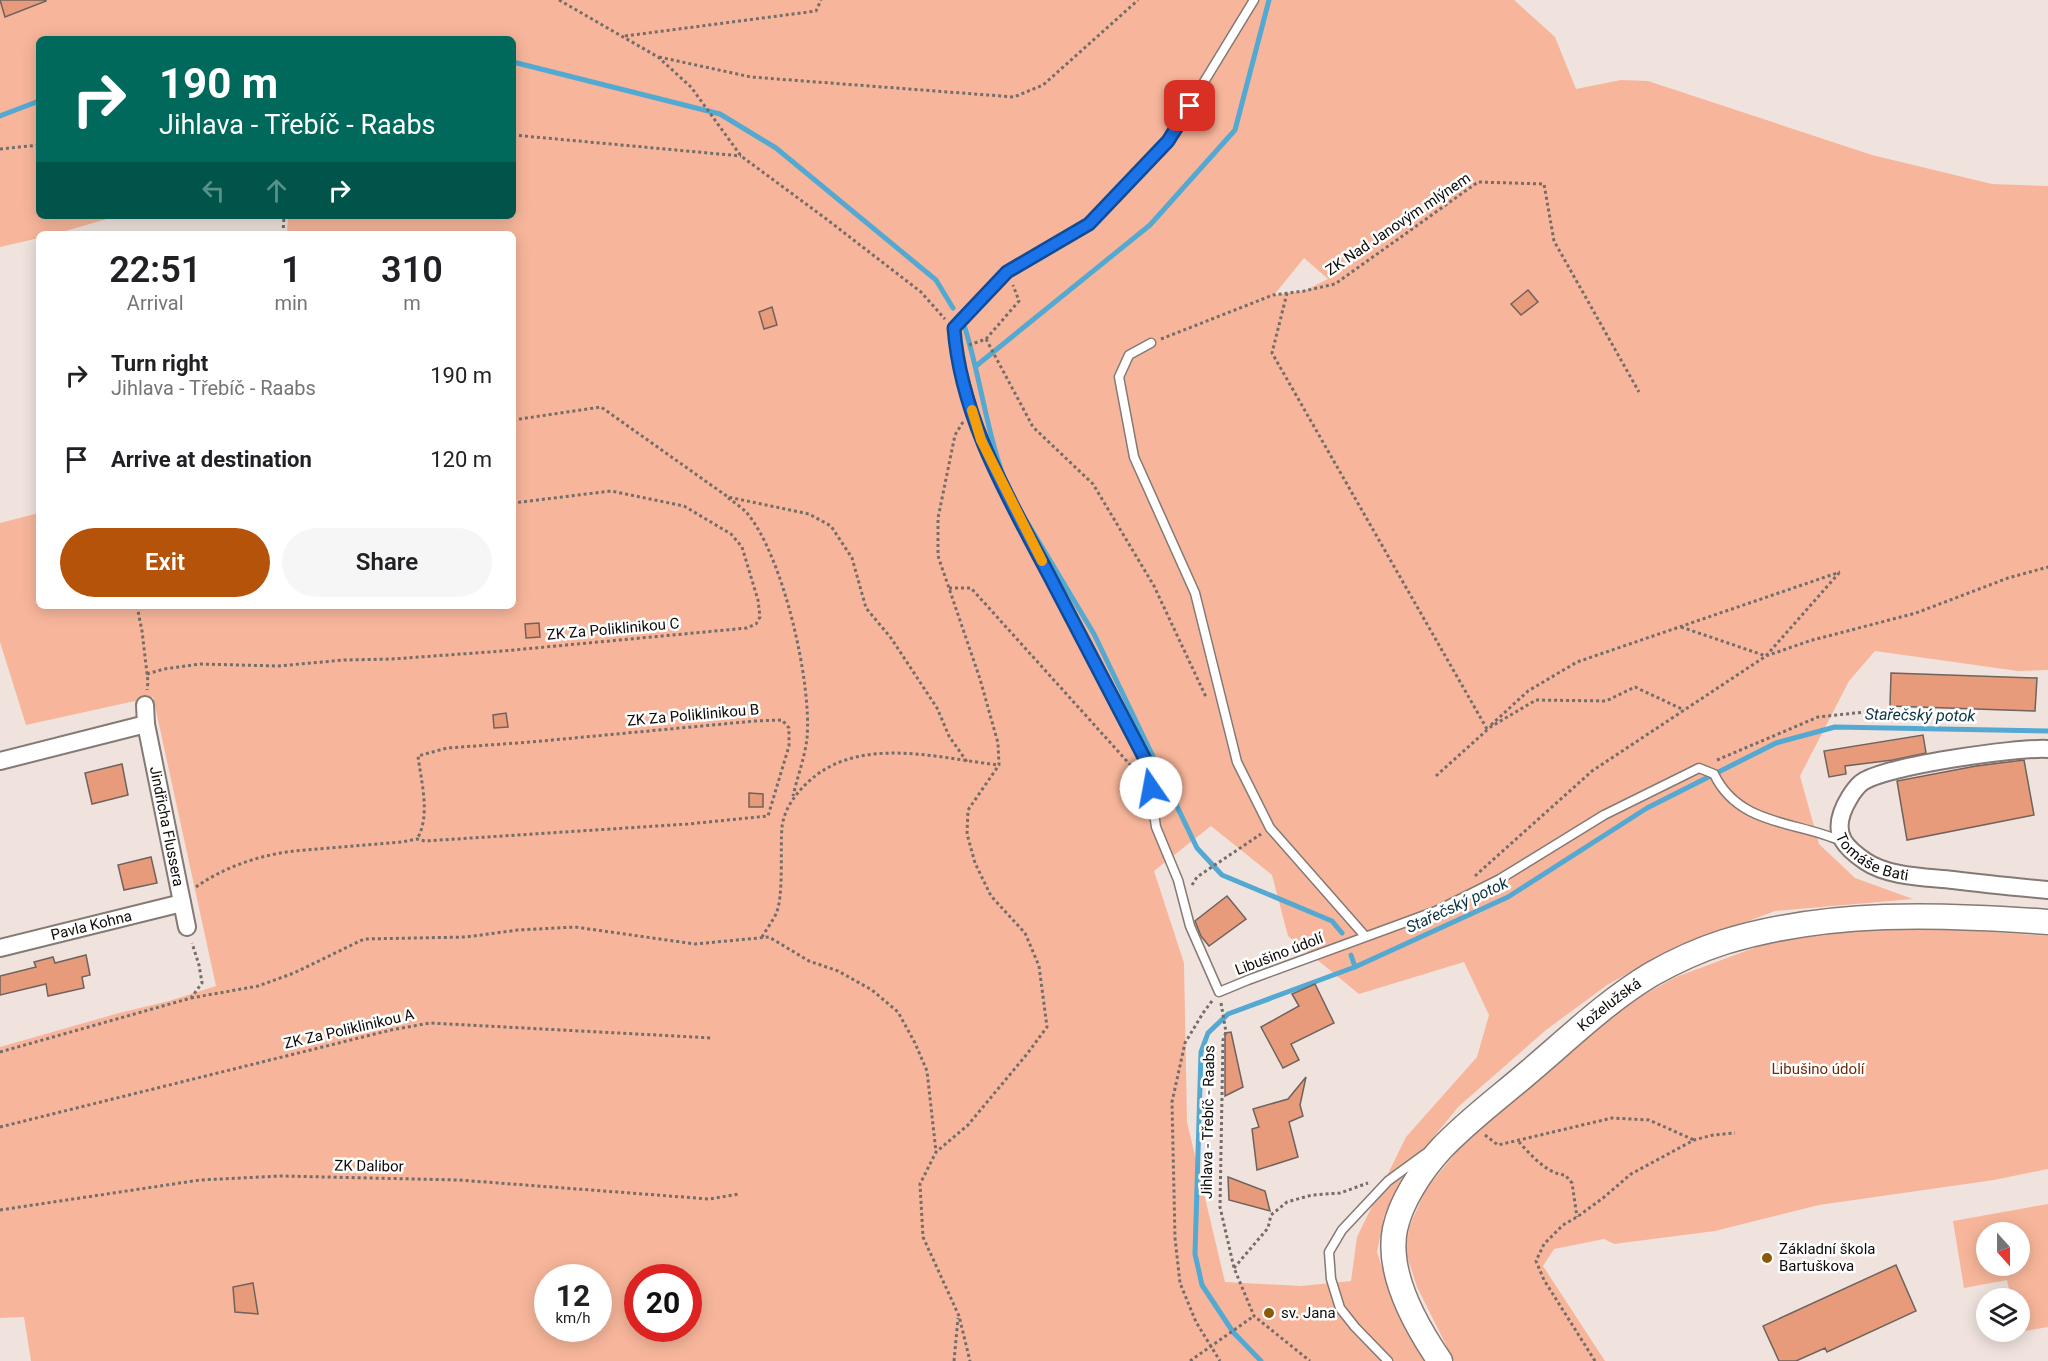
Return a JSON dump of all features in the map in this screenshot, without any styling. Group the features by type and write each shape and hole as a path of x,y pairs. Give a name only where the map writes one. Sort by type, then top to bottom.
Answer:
{"main road":[{"name":"Koželužská","path":"1440,1361 1417,1326 1403,1293 1395,1262 1395,1231 1406,1201 1440,1150 1472,1120 1635,985 1670,964 1724,942 1781,929 1865,918 1913,916 2048,922"}],"street":[{"name":"Jindřicha Flussera","path":"146,700 146,724 187,927"},
{"path":"0,761 146,724"},
{"name":"Tomáše Bati","path":"2048,749 2036,748 1983,755 1884,772 1861,783 1844,805 1838,825 1842,841 1866,862 1896,874 2048,890"},
{"name":"Pavla Kohna","path":"0,948 182,903"}],"lane":[{"path":"1219,992 1190,926 1178,880 1156,827 1147,763 981,440 956,350 954,328 1007,272 1089,224 1168,141 1254,0"},
{"path":"1151,343 1129,355 1119,377 1134,457 1195,593 1237,762 1270,828 1365,936"},
{"path":"1699,768 1714,774 1719,785 1738,803 1757,816 1842,841"},
{"name":"Libušino údolí","path":"1219,992 1436,911 1500,879 1604,815 1699,768"},
{"path":"1388,1361 1340,1308 1331,1279 1329,1252 1342,1230 1388,1181 1472,1120"}],"path":[{"path":"559,0 658,57 691,87 741,156 921,292 954,328"},
{"path":"623,36 816,11 821,0"},
{"path":"658,57 751,76 1014,97 1043,85 1138,0"},
{"path":"516,135 741,156"},
{"path":"0,149 36,145"},
{"name":"ZK Nad Janovým mlýnem","path":"1151,343 1274,295 1335,284 1478,182 1544,184 1554,241 1639,392"},
{"path":"956,350 986,339 1020,300 1007,272"},
{"path":"1287,294 1272,353 1487,729"},
{"path":"986,339 1033,427 1092,484 1154,586 1207,700"},
{"path":"516,420 601,407 746,512 772,558 795,625 807,695 807,739 792,798 782,825 777,912 762,937"},
{"path":"970,1361 959,1316 923,1237 920,1184 936,1152 968,1125 1047,1027 1039,966 1025,933 991,896 975,863 967,834 968,810 999,765 998,743 980,679 938,556 938,518 955,435 971,408"},
{"name":"ZK Za Poliklinikou C","path":"147,674 200,664 278,666 503,651 747,628 756,624 760,617 758,600 742,547 732,534 684,506 611,492 516,503"},
{"path":"728,497 809,514 831,526 852,558 866,608 891,638 937,708 949,736 967,762"},
{"path":"1470,880 1592,771 1766,656 1809,641 1916,613 2008,578 2048,567"},
{"path":"1436,776 1528,691 1577,663 1840,572 1766,656"},
{"path":"949,588 971,588 1151,788"},
{"path":"138,609 147,674 146,700"},
{"path":"1680,627 1766,656"},
{"path":"1487,729 1536,700 1606,701 1635,687 1684,710"},
{"path":"1699,768 1818,717 1874,711"},
{"name":"ZK Za Poliklinikou B","path":"182,903 194,888 213,875 277,853 402,842 417,838 435,841 699,823 768,816 789,746 789,728 782,720 755,721 447,748 418,756 424,815 422,830 417,838"},
{"path":"792,798 818,772 845,760 871,755 897,752 999,765"},
{"path":"1183,900 1197,877 1270,828"},
{"path":"187,927 202,983 191,998"},
{"path":"0,1052 191,998 267,982 294,973 364,939 466,938 518,930 575,927 695,944 770,937 808,961 838,971 872,990 898,1012 915,1042 927,1071 936,1152"},
{"path":"1219,992 1185,1043 1172,1102 1175,1238 1180,1283 1196,1322 1220,1361"},
{"name":"Jihlava - Třebíč - Raabs","path":"1219,992 1226,1032 1223,1040 1220,1207 1234,1268 1254,1316 1310,1361"},
{"name":"ZK Za Poliklinikou A","path":"0,1127 391,1030 430,1023 712,1038"},
{"path":"1472,1120 1498,1145 1612,1118 1648,1120 1694,1140"},
{"path":"1595,1361 1544,1280 1536,1261 1544,1244 1563,1225 1577,1218 1631,1174 1694,1140 1713,1135 1735,1134"},
{"path":"1518,1142 1548,1168 1565,1175 1572,1183 1577,1218"},
{"name":"ZK Dalibor","path":"0,1210 200,1180 280,1176 459,1180 709,1199 739,1194"},
{"path":"1234,1268 1268,1228 1271,1215 1287,1202 1312,1195 1340,1192 1370,1182"},
{"path":"954,1361 959,1316"},
{"path":"1190,1361 1254,1316"}],"green space":[{"path":"0,0 1514,0 1555,37 1576,89 1621,80 1648,81 1872,155 1992,184 2048,186 2048,670 2018,671 1875,651 1849,681 1800,776 1819,844 1855,878 1913,899 1775,911 1664,953 1607,985 1546,1030 1458,1107 1403,1175 1384,1216 1377,1252 1392,1298 1424,1361 31,1361 24,1317 0,1318 0,1047 216,986 153,697 26,725 0,642 0,523 36,514 36,609 516,609 516,231 287,231 288,219 516,219 516,36 36,36 36,219 107,219 65,231 36,231 36,239 0,247","holes":["1304,258 1328,279 1304,291 1274,295","1211,826 1272,875 1288,936 1359,994 1464,962 1489,1015 1477,1057 1406,1137 1357,1237 1351,1281 1301,1286 1225,1282 1187,1122 1184,963 1154,871"]},
{"name":"Libušino údolí","path":"1913,926 2048,936 2048,1169 1994,1180 1819,1205 1715,1231 1614,1244 1604,1239 1554,1249 1543,1266 1605,1361 1454,1361 1417,1287 1405,1250 1410,1225 1426,1189 1478,1126 1622,1007 1676,977 1781,938"},
{"path":"2048,1204 2048,1327 2030,1330 2030,1288 2009,1288 2007,1280 1964,1288 1953,1221"}],"building":[{"path":"0,0 46,0 46,1 5,17"},
{"path":"1528,290 1538,302 1521,315 1511,304"},
{"path":"772,307 777,325 764,329 759,312"},
{"path":"539,623 540,637 526,638 525,624"},
{"path":"1891,673 2037,678 2035,711 1890,706"},
{"path":"506,713 508,727 494,728 493,715"},
{"path":"1923,735 1926,753 1845,766 1846,774 1829,777 1824,751"},
{"path":"2024,760 2034,815 1907,840 1897,781 1976,766"},
{"path":"122,764 128,795 92,804 85,773"},
{"path":"749,793 763,794 763,807 749,807"},
{"path":"151,857 157,883 124,890 118,865"},
{"path":"1227,896 1246,919 1209,946 1201,936 1195,921"},
{"path":"86,955 90,975 82,977 84,988 48,996 46,984 0,995 0,976 36,967 34,962 53,957 55,963"},
{"path":"1315,984 1334,1023 1291,1044 1299,1060 1283,1068 1261,1027 1299,1006 1292,994"},
{"path":"1231,1032 1243,1087 1225,1096 1225,1033"},
{"path":"1306,1077 1300,1105 1303,1116 1289,1122 1298,1157 1257,1170 1252,1129 1259,1127 1253,1109 1288,1099"},
{"path":"1228,1177 1265,1191 1270,1211 1229,1200"},
{"path":"1896,1265 1916,1311 1827,1352 1825,1348 1796,1361 1779,1361 1763,1326"},
{"path":"253,1283 258,1314 235,1312 233,1287"}],"waterway":[{"path":"976,366 1150,225 1235,130 1269,0"},
{"path":"516,63 720,114 776,148 936,280 953,308"},
{"path":"0,116 36,102"},
{"path":"965,328 994,447 1007,486"},
{"path":"1015,502 1094,634 1197,848 1222,875 1332,921 1342,933"},
{"name":"Stařečský potok","path":"1261,1361 1233,1332 1202,1285 1195,1254 1201,1052 1208,1033 1228,1014 1355,967 1508,897 1647,808 1776,743 1835,727 2048,731"},
{"path":"1351,955 1355,967"}],"slow traffic":[{"path":"972,410 981,440 1042,561"}],"place":[{"name":"Základní škola Bartuškova","path":"1767,1258"},
{"name":"sv. Jana","path":"1269,1313"}],"route":[{"path":"1151,788 1147,763 981,440 956,350 954,328 1007,272 1089,224 1168,141 1190,106"}]}
